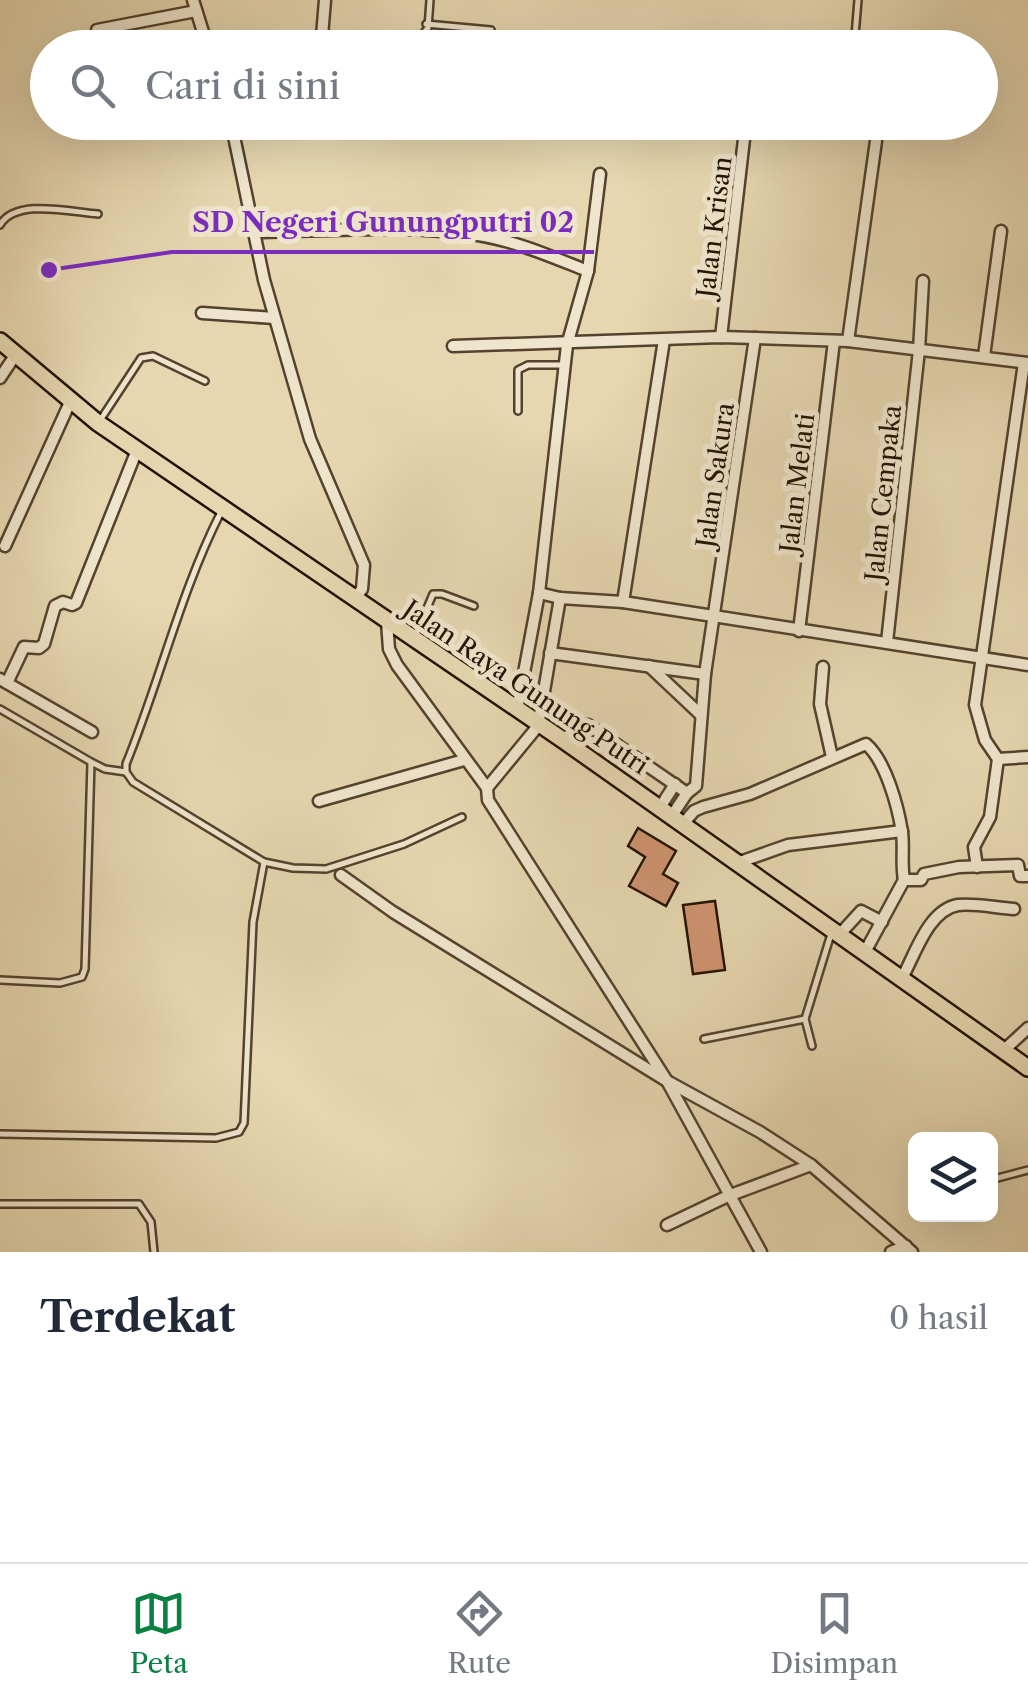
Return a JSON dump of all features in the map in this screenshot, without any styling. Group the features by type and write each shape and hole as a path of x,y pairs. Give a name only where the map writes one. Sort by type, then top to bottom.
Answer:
{"main road":[{"name":"Jalan Raya Gunung Putri","path":"0,341 137,450 563,740 1028,1068"}],"street":[{"path":"323,30 325,0"},
{"path":"97,30 195,5 203,30"},
{"path":"235,140 274,318 313,448 364,565 362,589 356,598"},
{"name":"Jalan Krisan","path":"721,337 744,140"},
{"path":"848,341 876,141"},
{"path":"517,711 540,592 567,345 588,271 600,174"},
{"path":"255,232 365,230 479,236 520,245 588,271"},
{"path":"984,356 1001,230"},
{"name":"Jalan Cempaka","path":"887,642 923,281"},
{"path":"202,313 274,318"},
{"path":"453,346 755,338 848,341 1026,363 975,705 985,740 998,758 990,816 974,847 977,867"},
{"name":"Jalan Sakura","path":"671,817 696,786 698,777 705,674 755,338"},
{"path":"623,602 664,340"},
{"name":"Jalan Melati","path":"799,630 834,341"},
{"path":"0,378 16,354"},
{"path":"4,546 71,400"},
{"path":"92,732 4,681 24,646 38,648 44,644 55,606 63,602 72,606 76,602 137,450"},
{"path":"540,592 1028,665"},
{"path":"486,788 538,726 560,598"},
{"path":"387,622 390,649 397,665 486,788 488,800 666,1081 762,1252"},
{"path":"550,653 705,674"},
{"path":"648,666 702,715"},
{"path":"823,667 820,704 832,757"},
{"path":"563,740 588,725 687,793"},
{"path":"675,784 671,817 750,794 832,757 870,746 902,831 904,880 865,952"},
{"path":"998,758 1028,758"},
{"path":"319,801 464,760"},
{"path":"737,863 788,846 902,831"},
{"path":"904,880 921,880 924,874 959,867 1018,865 1020,876 1028,876"},
{"path":"342,876 393,912 666,1081 810,1165 909,1249"},
{"path":"902,978 928,928 946,910 958,905 1014,909"},
{"path":"836,931 861,911 882,922"},
{"path":"1004,1050 1028,1028"},
{"path":"667,1225 728,1196 810,1165"},
{"path":"891,1252 909,1249"}],"lane":[{"path":"426,30 430,0"},
{"path":"856,30 858,0"},
{"path":"426,24 490,30"},
{"path":"0,225 6,215 21,210 98,214"},
{"path":"98,422 141,358 153,356 205,380"},
{"path":"518,411 518,370 522,366 564,365"},
{"path":"126,772 185,589 222,510"},
{"path":"414,638 434,594 474,606"},
{"path":"0,709 91,762 126,772 142,790 264,862 326,869 404,844 462,817"},
{"path":"0,980 60,983 82,977 86,969 91,762"},
{"path":"0,1134 216,1138 239,1132 244,1122 254,922 264,862"},
{"path":"812,1046 806,1019 836,931"},
{"path":"704,1040 806,1019"},
{"path":"998,1178 1028,1170"},
{"path":"0,1204 139,1204 151,1222 154,1252"}],"building":[{"path":"638,828 676,851 663,874 678,883 666,906 629,886 645,857 628,846"},
{"path":"715,901 725,970 693,974 683,905"}],"place":[{"name":"SD Negeri Gunungputri 02","path":"49,270"}]}
